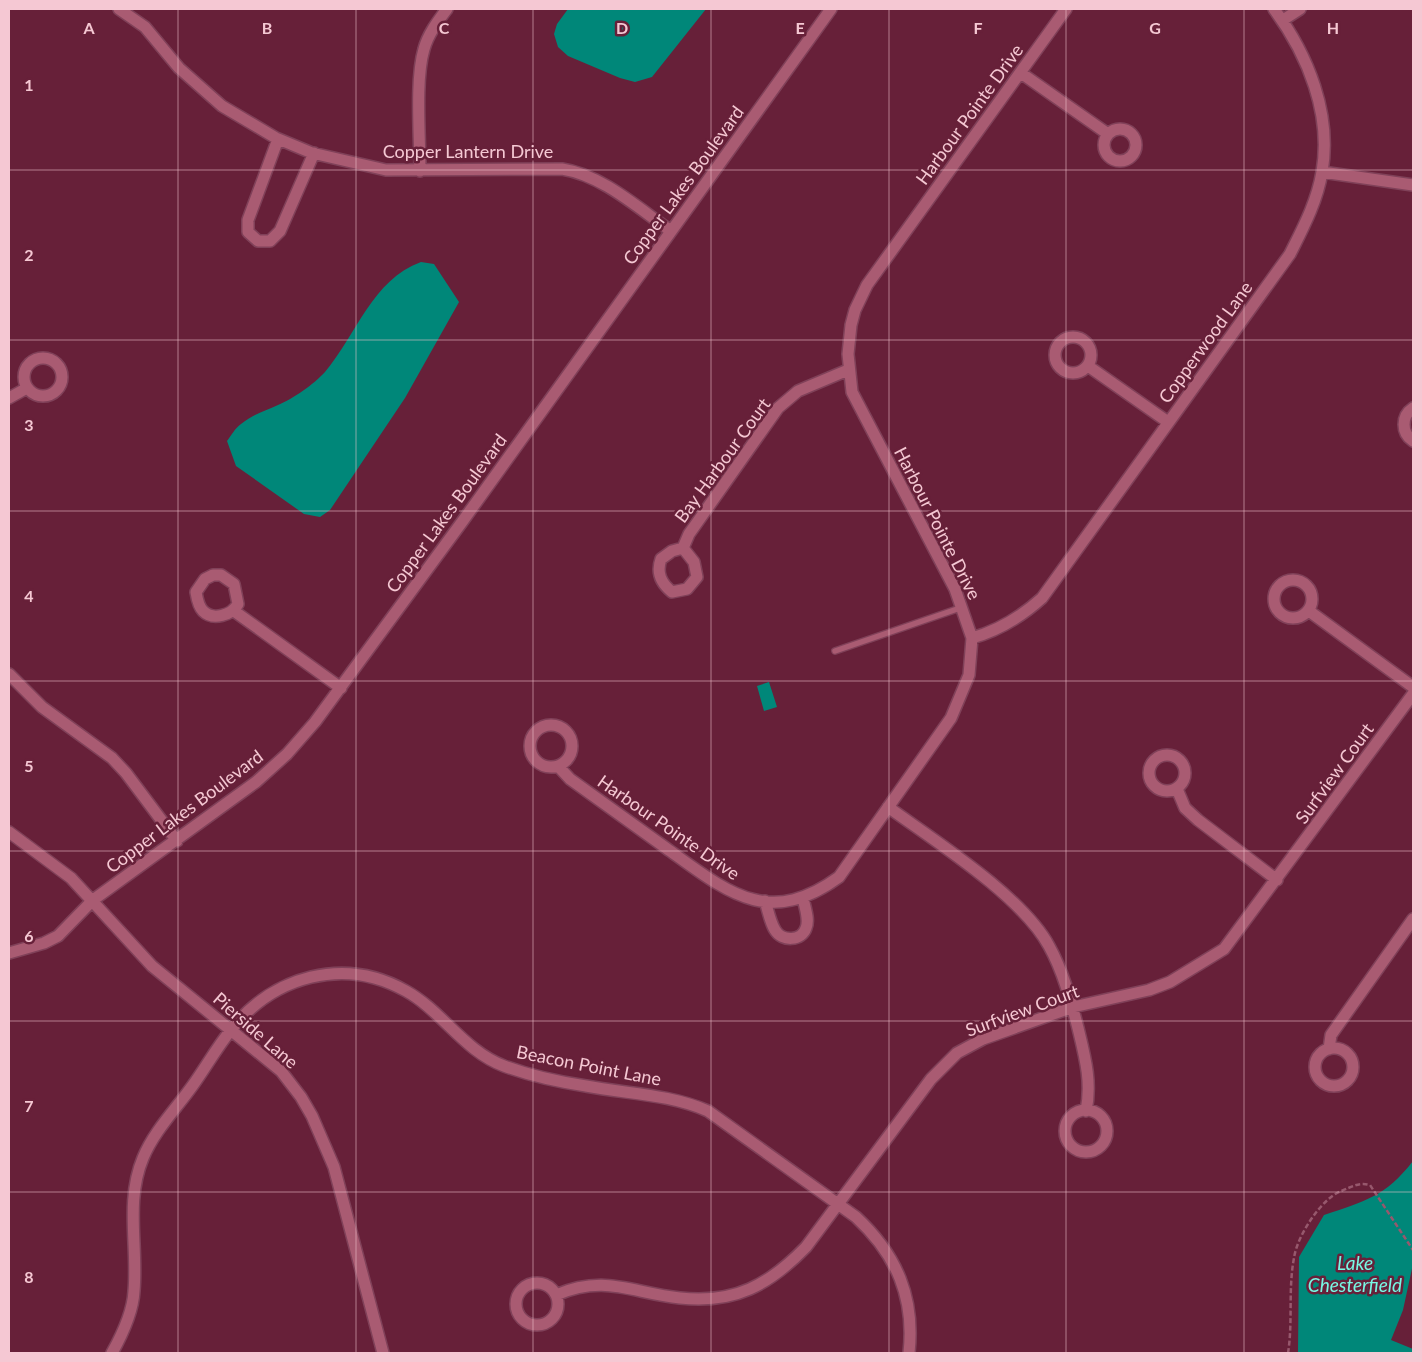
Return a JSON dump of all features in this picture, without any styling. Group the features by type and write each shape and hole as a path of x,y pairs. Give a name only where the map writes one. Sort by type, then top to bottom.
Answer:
{"street":[{"name":"Copper Lantern Drive","path":"119,9 145,27 179,68 204,92 245,121 278,140 314,153 354,164 386,170 420,172 562,169 580,172 619,194 671,231"},
{"path":"420,172 420,77 423,50 429,35 446,9"},
{"name":"Copper Lakes Boulevard","path":"9,953 44,943 58,936 93,900 256,782 287,754 342,688 831,9"},
{"name":"Harbour Pointe Drive","path":"558,766 570,779 731,893 765,901 782,901 803,897 826,887 839,877 951,718 969,675 972,638 963,607 852,392 848,370 851,325 855,310 867,285 1066,9"},
{"name":"Copperwood Lane","path":"972,638 988,634 1022,616 1042,598 1290,254 1311,211 1322,172 1323,126 1320,99 1309,70 1283,20 1274,9"},
{"path":"1283,20 1300,9"},
{"path":"1021,73 1108,134"},
{"path":"278,140 248,220 248,232 258,241 270,241 280,231 314,153"},
{"path":"1322,172 1413,185"},
{"path":"1088,366 1168,422"},
{"name":"Bay Harbour Court","path":"683,548 689,534 778,408 798,391 848,370"},
{"path":"9,398 27,388"},
{"path":"1413,408 1405,416 1404,424 1405,432 1413,441"},
{"path":"1309,610 1413,687"},
{"path":"234,611 342,688"},
{"path":"9,674 42,708 112,758 126,773 177,841"},
{"name":"Surfview Court","path":"556,1295 574,1288 610,1285 680,1298 721,1297 758,1286 783,1270 806,1247 931,1078 957,1053 983,1039 1073,1007 1149,990 1170,982 1204,963 1224,949 1413,694"},
{"path":"1177,789 1185,808 1205,826 1277,880"},
{"path":"888,807 990,883 1022,912 1048,944 1073,1007 1089,1076 1090,1092 1086,1111"},
{"name":"Pierside Lane","path":"9,832 71,878 152,966 231,1028 281,1071 301,1097 323,1138 334,1167 383,1353"},
{"path":"765,901 774,930 783,938 792,939 803,933 806,928 808,920 803,897"},
{"path":"1329,1049 1331,1035 1413,919"},
{"name":"Beacon Point Lane","path":"112,1353 123,1330 134,1292 132,1196 142,1160 153,1139 231,1028 268,995 296,980 311,976 341,974 373,977 407,992 465,1042 500,1065 526,1074 578,1085 649,1094 689,1103 708,1111 838,1204 868,1228 881,1245 902,1280 910,1312 909,1353"}],"lane":[{"path":"835,651 963,607"}],"path":[{"path":"1288,1353 1292,1328 1294,1256 1317,1210 1333,1194 1360,1183 1370,1185 1413,1250"}],"water":[{"path":"568,9 706,9 652,77 635,82 620,78 568,56 558,47 554,34 557,24"},
{"path":"421,262 434,264 459,302 405,398 330,510 320,517 304,514 236,466 227,441 237,428 246,421 290,399 320,377 336,357 367,309 390,281 404,270"},
{"path":"769,682 777,707 764,711 757,686"},
{"name":"Lake Chesterfield","path":"1413,1161 1413,1264 1403,1310 1391,1340 1413,1349 1413,1353 1298,1353 1299,1257 1324,1215 1363,1201 1383,1190 1393,1183"}]}
